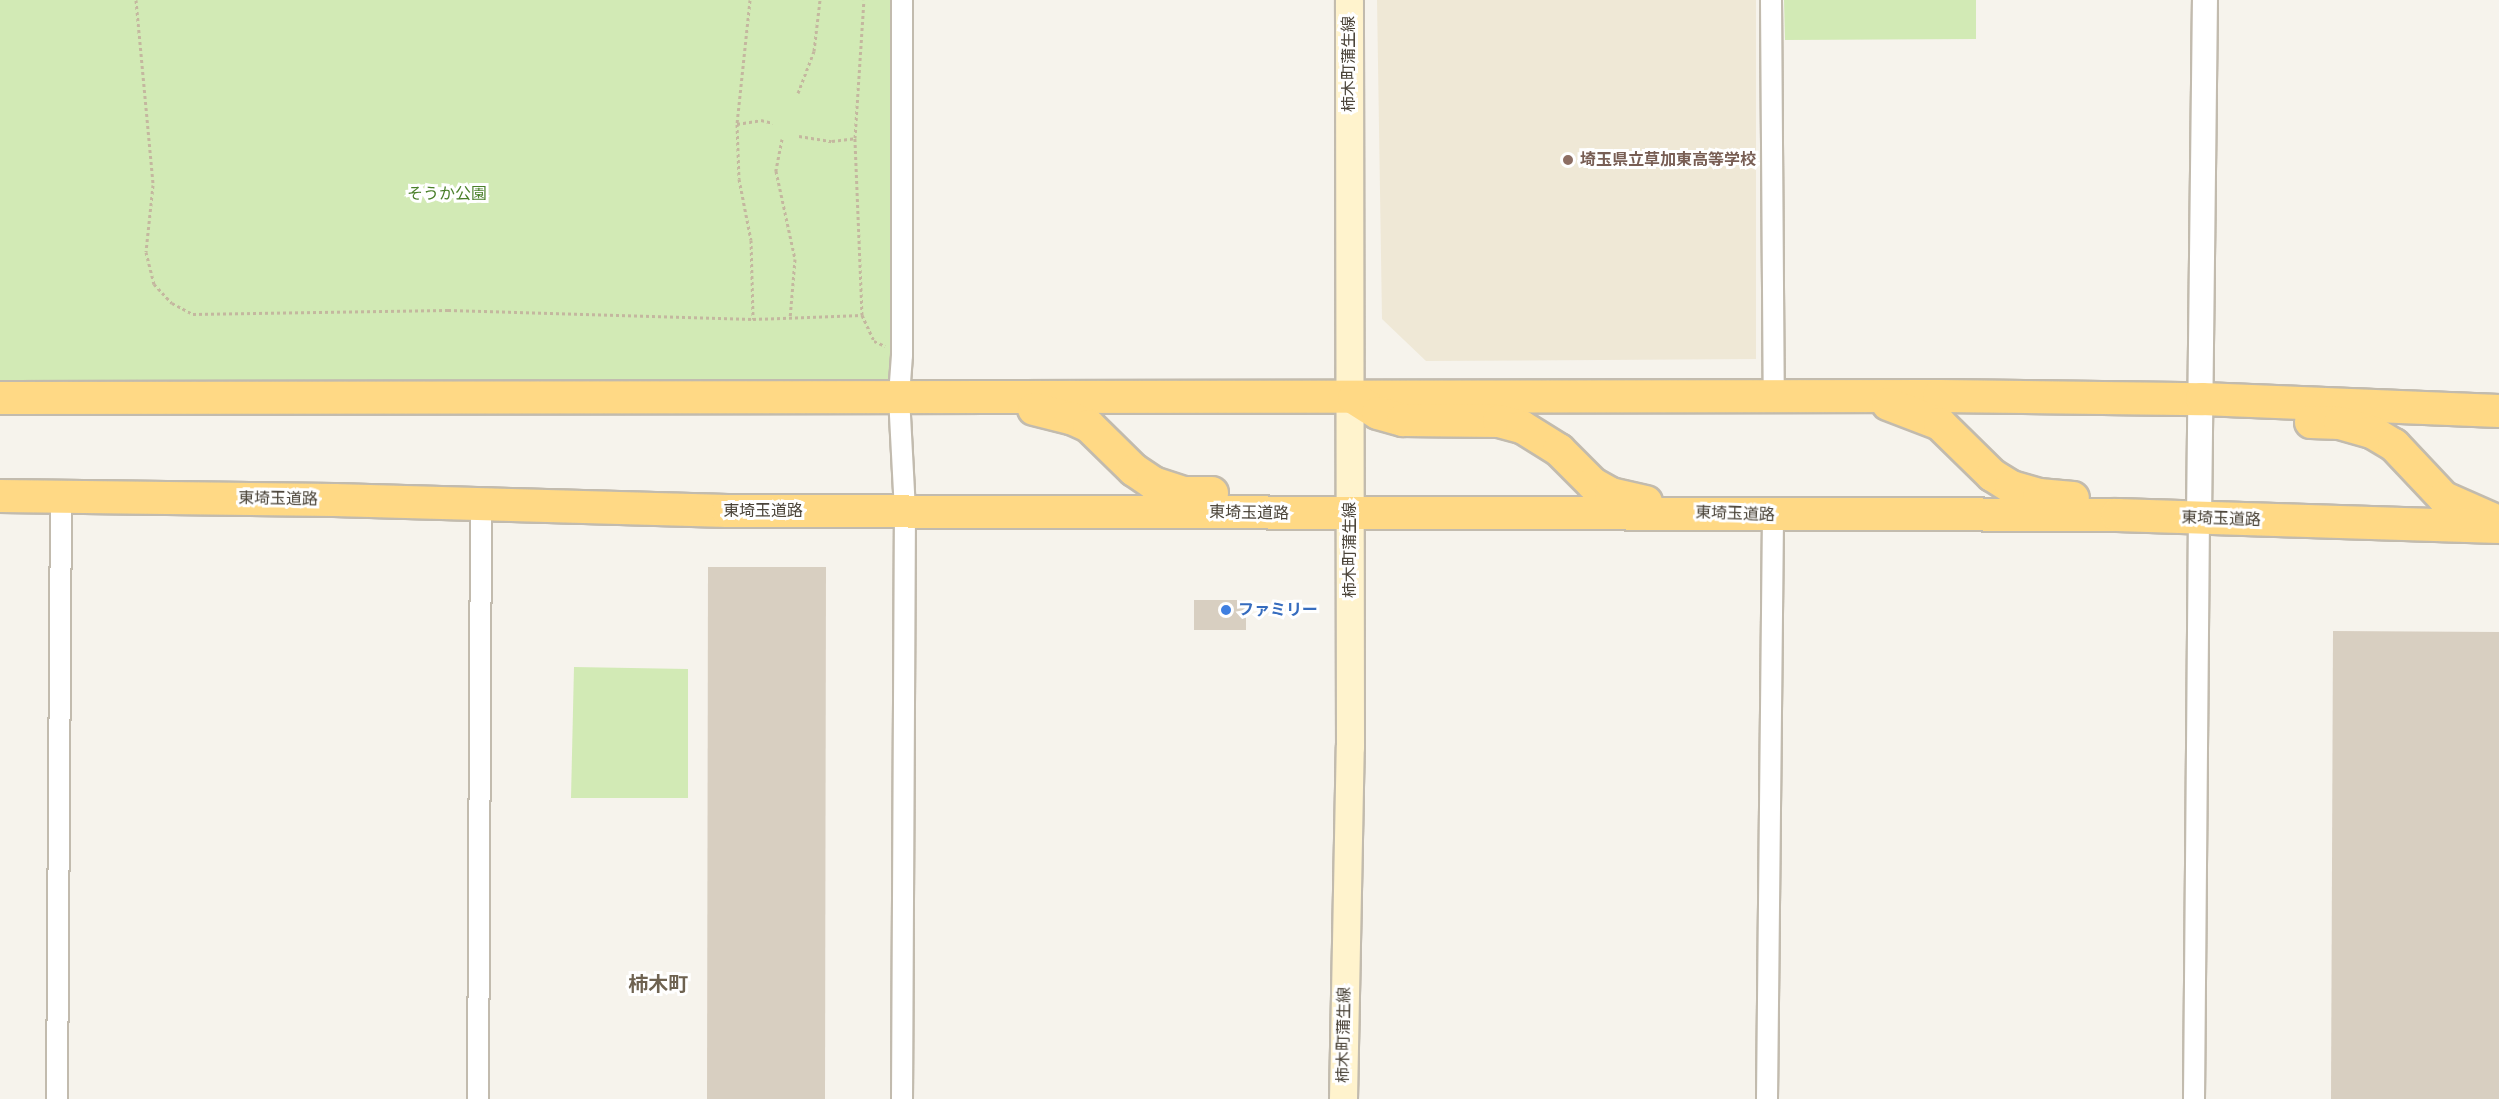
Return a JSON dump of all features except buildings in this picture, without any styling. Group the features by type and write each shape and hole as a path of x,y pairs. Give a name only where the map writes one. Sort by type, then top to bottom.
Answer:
{"highway":[{"path":"1349,395 1378,413 1403,420 1499,422 1522,427 1559,450 1593,484 1611,494 1706,513"},
{"path":"0,398 1774,396 2202,399 2499,411"},
{"path":"986,398 1071,418 1089,426 1134,470 1168,490 1293,495 1319,500 1350,514"},
{"path":"1854,398 1890,404 1940,424 1992,475 2012,487 2056,497 2140,498 2199,518"},
{"path":"2202,399 2228,413 2253,420 2340,423 2372,432 2394,445 2444,498 2499,520"},
{"name":"東埼玉道路","path":"0,496 62,500 480,504 905,512 1706,513 1773,516 2199,518 2499,527"}],"main road":[{"name":"柿木町蒲生線","path":"1343,1099 1350,514 1349,0"}],"street":[{"path":"902,0 902,355 899,396 905,512 902,1099"},
{"path":"1771,0 1774,396"},
{"path":"2194,1099 2205,0"},
{"path":"57,1099 62,500"},
{"path":"478,1099 480,504"},
{"path":"1767,1099 1773,516"}],"path":[{"path":"136,0 153,185 146,252 154,284 172,303 193,314 230,316 448,310 753,319 862,315"},
{"path":"750,0 737,124 740,179 751,240 753,319"},
{"path":"798,93 814,51 820,0"},
{"path":"864,0 855,138 862,315 874,341 902,355"},
{"path":"737,124 762,120 773,123"},
{"path":"799,135 832,141 855,138"},
{"path":"782,140 776,171 795,258 790,318"}],"shaded area":[{"name":"埼玉県立草加東高等学校","path":"1377,0 1756,0 1756,359 1426,361 1382,319"}],"green space":[{"name":"そうか公園","path":"0,0 894,0 892,387 0,386"},
{"path":"1784,0 1976,0 1976,39 1785,40"},
{"path":"574,667 688,669 688,798 571,798"}],"place":[{"name":"埼玉県立草加東高等学校","path":"1568,160"},
{"name":"ファミリー","path":"1226,610"}],"district":[{"name":"柿木町","path":"658,984"}]}
